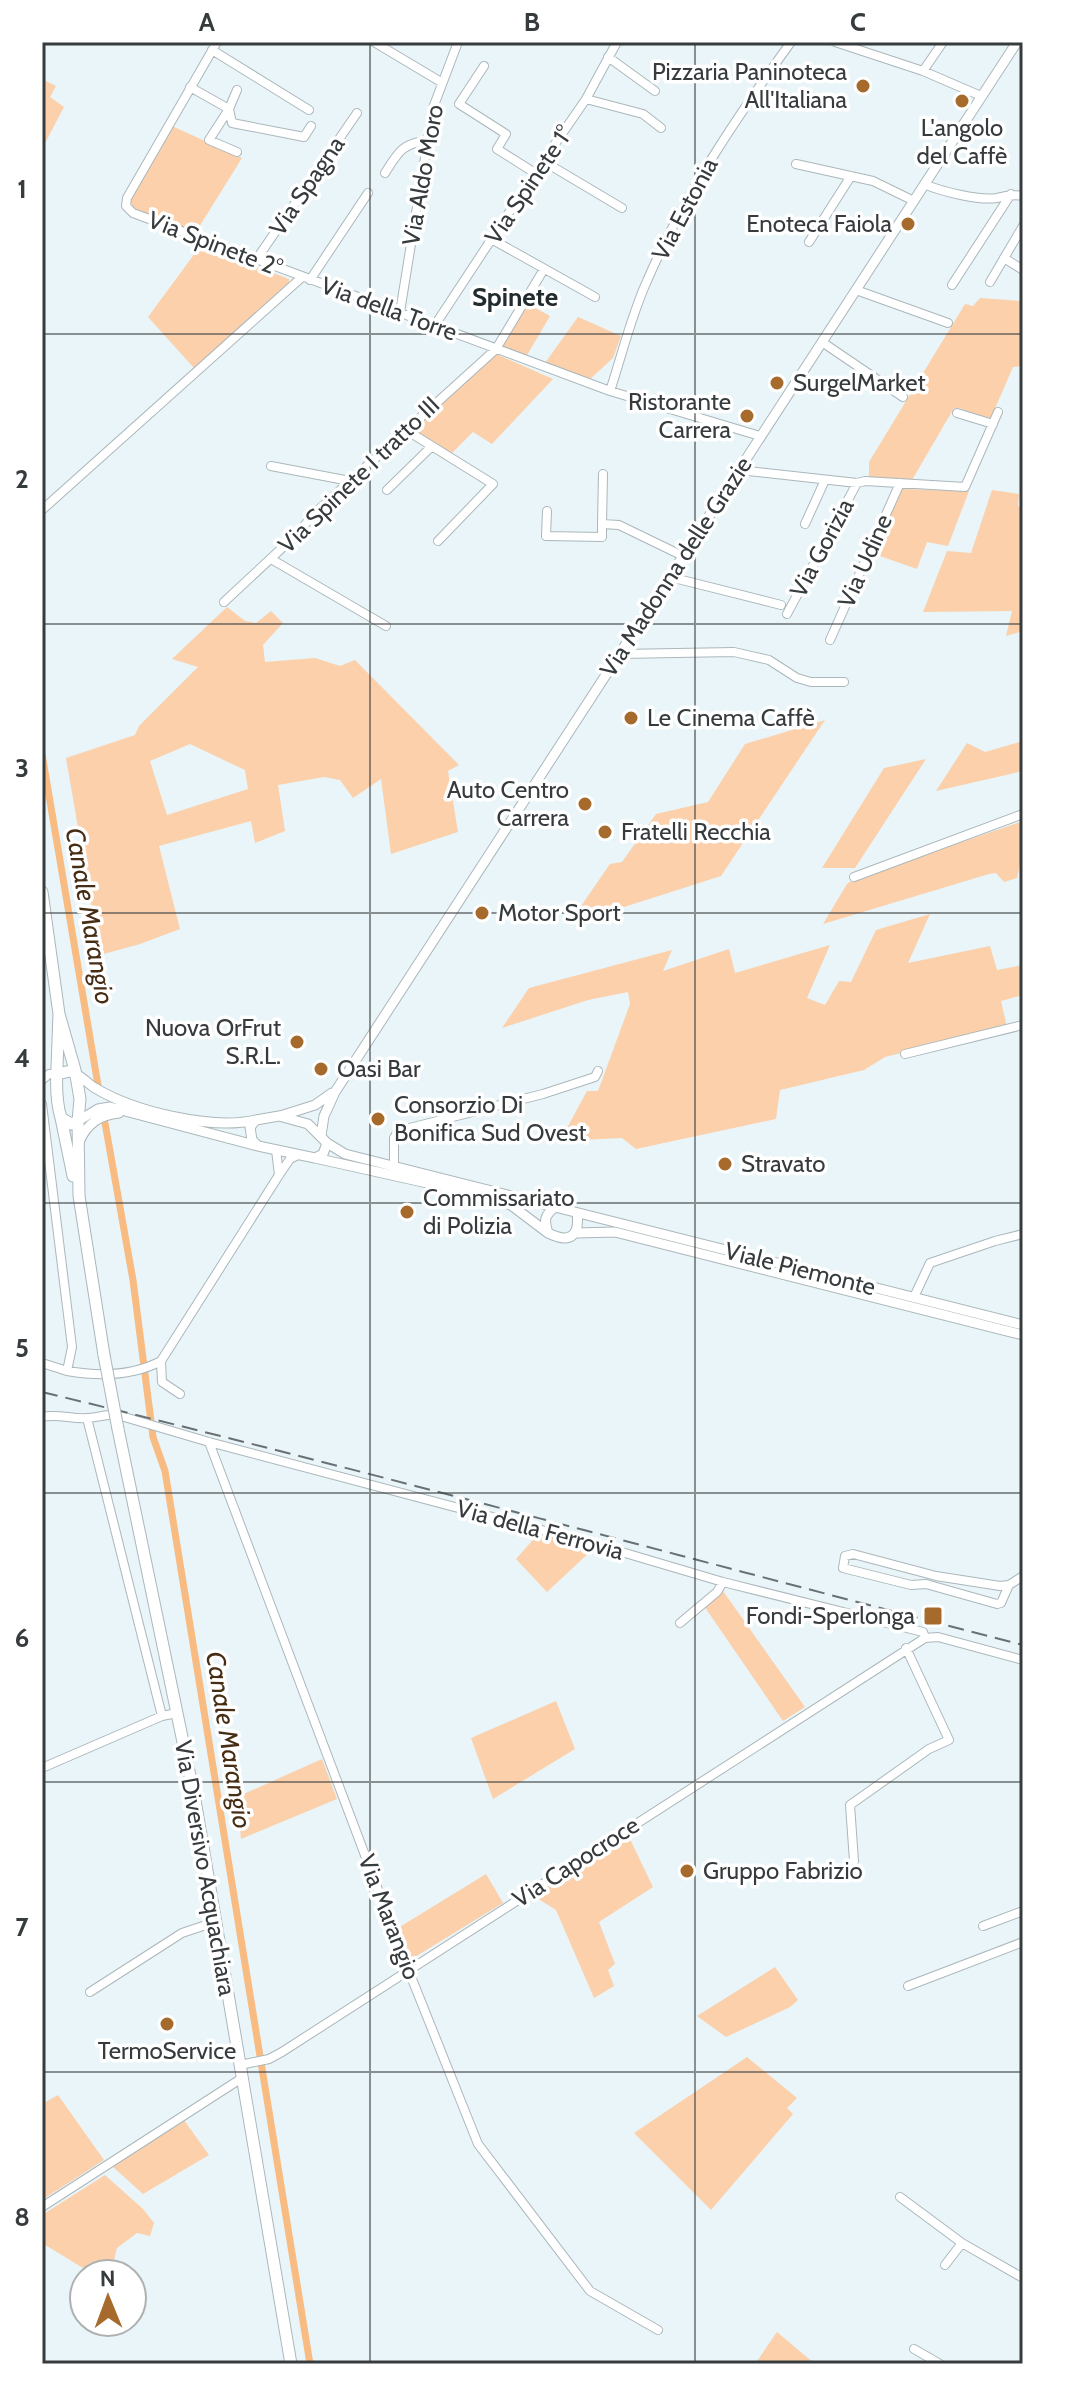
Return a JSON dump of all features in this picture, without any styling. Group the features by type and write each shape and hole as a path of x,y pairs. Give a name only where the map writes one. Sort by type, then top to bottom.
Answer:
{"main road":[{"path":"42,897 59,1014 80,1099 79,1196"},
{"path":"59,1014 57,1094 67,1153 79,1196"},
{"path":"57,1074 75,1072"},
{"path":"61,1118 71,1124 78,1121"},
{"name":"Via Diversivo Acquachiara","path":"79,1196 104,1355 177,1713 243,2068 291,2364"}],"street":[{"path":"374,42 441,82"},
{"name":"Via Aldo Moro","path":"400,312 428,140 441,82 458,42"},
{"name":"Via Spinete 1°","path":"435,325 601,76 617,42"},
{"name":"Via Estonia","path":"610,391 645,285 697,181 791,42"},
{"path":"923,71 943,42"},
{"name":"Via Madonna delle Grazie","path":"324,1139 324,1116 335,1092 1017,42"},
{"path":"839,43 923,71 981,96"},
{"path":"215,46 309,110"},
{"name":"Via Spinete 2°","path":"215,46 127,198 126,206 133,213 306,279"},
{"path":"608,57 655,91"},
{"path":"484,66 459,104 506,134 497,149 535,173"},
{"path":"190,87 229,109 232,123 304,137 311,126"},
{"path":"237,90 209,140 237,152"},
{"path":"586,99 643,114 661,128"},
{"name":"Via Spagna","path":"256,260 357,113"},
{"path":"385,173 409,143 428,140"},
{"path":"543,161 622,208"},
{"path":"796,164 873,181 914,201"},
{"path":"809,242 851,176"},
{"path":"924,184 984,198 1011,194 1023,196"},
{"path":"306,279 368,193"},
{"path":"952,285 1011,194"},
{"path":"990,282 1023,226"},
{"path":"493,240 595,297"},
{"path":"1004,258 1023,270"},
{"name":"Via Spinete I tratto III","path":"224,602 350,481 496,349 544,269"},
{"name":"Via della Torre","path":"42,510 306,279 610,391 760,436"},
{"path":"856,290 948,323"},
{"path":"822,342 903,397"},
{"path":"739,470 857,483 965,487 998,412"},
{"path":"957,413 993,424"},
{"path":"406,430 493,484 438,541"},
{"path":"387,490 431,447"},
{"path":"271,466 350,481"},
{"path":"547,511 546,536 602,537 603,474"},
{"path":"805,524 825,480"},
{"name":"Via Gorizia","path":"787,614 857,483"},
{"name":"Via Udine","path":"830,640 900,483"},
{"path":"602,524 619,525 683,556"},
{"path":"271,559 386,626"},
{"path":"670,577 781,605"},
{"path":"619,654 734,652 769,660 797,678 811,682 844,682"},
{"path":"854,877 1023,814"},
{"path":"905,1054 1023,1025"},
{"path":"394,1167 394,1138 398,1131 543,1094 595,1077 598,1071"},
{"path":"75,1072 94,1088 126,1102 211,1124 279,1116 315,1105 335,1092"},
{"path":"42,1080 49,1074 57,1074"},
{"path":"42,1104 72,1347 67,1371"},
{"path":"78,1121 98,1109 110,1107 258,1146 472,1193 511,1205 548,1233"},
{"path":"78,1145 82,1134 98,1118 128,1112"},
{"path":"43,1116 61,1118"},
{"name":"Viale Piemonte","path":"279,1116 308,1124 345,1154 1023,1325"},
{"path":"256,1120 250,1127 250,1134 258,1146"},
{"path":"315,1158 323,1154 324,1139"},
{"path":"276,1150 279,1175"},
{"path":"42,1363 97,1376 151,1367 161,1361 279,1175 290,1159 298,1155"},
{"path":"548,1233 544,1221 546,1214 555,1207"},
{"path":"576,1233 579,1227 577,1213"},
{"name":"Viale Piemonte","path":"548,1233 558,1238 576,1233 615,1232 1023,1335"},
{"path":"914,1297 930,1263 1023,1234"},
{"path":"161,1361 162,1382 180,1394"},
{"name":"Via della Ferrovia","path":"45,1415 87,1418 108,1413 598,1545 723,1582 923,1632 925,1638 938,1637 1023,1660"},
{"path":"87,1418 162,1716"},
{"name":"Via Marangio","path":"209,1442 408,1969 483,2151 590,2291 658,2330"},
{"path":"1009,1585 1001,1603 997,1604 924,1584 911,1585 843,1568 841,1564 845,1556 853,1554 961,1580 1000,1586 1009,1585 1023,1576"},
{"path":"924,1584 926,1572"},
{"path":"958,1593 961,1580"},
{"path":"680,1623 717,1592 723,1582"},
{"name":"Via Capocroce","path":"42,2207 243,2068 269,2059 925,1638"},
{"path":"854,1861 850,1805 929,1749 949,1740 906,1648"},
{"path":"42,1768 162,1716 177,1713"},
{"path":"983,1926 1023,1911"},
{"path":"90,1992 182,1933 215,1922"},
{"path":"908,1986 1023,1942"},
{"path":"900,2197 962,2243 1023,2278"},
{"path":"945,2265 962,2243"},
{"path":"914,2349 940,2364"}],"shaded area":[{"path":"42,79 56,86 50,97 64,107 42,149"},
{"path":"172,126 242,158 196,232 133,210 130,199"},
{"path":"201,245 289,279 289,284 194,368 148,317"},
{"path":"1023,295 1023,366 1013,367 990,420 954,408 912,480 869,477 869,462 965,304 973,306 980,298 1020,301"},
{"path":"528,304 550,316 526,357 501,347"},
{"path":"578,317 621,336 613,358 588,381 545,363"},
{"path":"494,353 553,379 492,444 473,432 451,454 413,431"},
{"path":"902,489 969,491 948,546 927,542 917,569 877,555 877,541"},
{"path":"992,490 1019,494 1018,506 1023,509 1023,631 1006,636 1012,611 923,612 947,551 971,553"},
{"path":"227,607 245,621 256,623 271,611 283,623 263,645 265,662 315,658 340,666 355,660 459,765 448,771 458,832 391,854 381,779 353,798 340,780 324,777 278,785 285,831 255,843 251,821 159,846 180,929 100,955 66,758 135,735 139,726 198,667 172,659","holes":["190,744 245,770 248,789 167,815 150,761"]},
{"path":"825,720 721,876 568,925 610,864 622,862 656,814 708,802 745,744"},
{"path":"1023,741 1023,771 936,791 967,743 985,752"},
{"path":"926,759 855,868 822,868 884,768"},
{"path":"1023,821 1023,850 1017,878 1004,882 996,873 989,874 823,924 847,884 854,879"},
{"path":"930,914 908,963 990,946 997,970 1023,965 1023,995 1001,1001 1007,1027 885,1057 864,1070 780,1090 776,1119 636,1149 622,1138 560,1141 587,1091 598,1091 630,1004 628,992 588,1000 502,1028 529,988 672,950 663,971 729,949 735,973 830,945 807,998 825,1005 839,981 851,982 876,930"},
{"path":"539,1533 593,1549 547,1592 516,1559"},
{"path":"723,1591 805,1707 783,1721 704,1606"},
{"path":"556,1701 575,1749 493,1799 471,1738"},
{"path":"322,1759 337,1799 241,1839 237,1797"},
{"path":"628,1835 653,1887 599,1922 615,1964 608,1970 614,1986 594,1998 556,1910 532,1895"},
{"path":"486,1874 503,1903 410,1960 398,1928"},
{"path":"775,1967 798,2000 790,2007 726,2037 697,2016"},
{"path":"747,2057 797,2098 787,2108 793,2114 711,2210 634,2133"},
{"path":"58,2095 104,2160 42,2200 42,2104"},
{"path":"184,2120 209,2155 143,2194 112,2166"},
{"path":"105,2175 154,2223 150,2236 137,2233 117,2248 114,2258 68,2259 42,2243 42,2215"},
{"path":"777,2332 815,2364 755,2364"}],"waterway":[{"name":"Canale Marangio","path":"42,754 98,1085"},
{"name":"Canale Marangio","path":"105,1123 133,1280 153,1437 165,1471 310,2364"}],"railway":[{"path":"42,1392 1023,1645"}],"place":[{"name":"Pizzaria Paninoteca All'Italiana","path":"863,86"},
{"name":"L'angolo del Caffè","path":"962,101"},
{"name":"Enoteca Faiola","path":"908,224"},
{"name":"SurgelMarket","path":"777,383"},
{"name":"Ristorante Carrera","path":"747,416"},
{"name":"Le Cinema Caffè","path":"631,718"},
{"name":"Auto Centro Carrera","path":"585,804"},
{"name":"Fratelli Recchia","path":"605,832"},
{"name":"Motor Sport","path":"482,913"},
{"name":"Nuova OrFrut S.R.L.","path":"297,1042"},
{"name":"Oasi Bar","path":"321,1069"},
{"name":"Consorzio Di Bonifica Sud Ovest","path":"378,1119"},
{"name":"Stravato","path":"725,1164"},
{"name":"Commissariato di Polizia","path":"407,1212"},
{"name":"Fondi-Sperlonga","path":"933,1616"},
{"name":"Gruppo Fabrizio","path":"687,1871"},
{"name":"TermoService","path":"167,2024"}],"district":[{"name":"Spinete","path":"515,297"}]}
